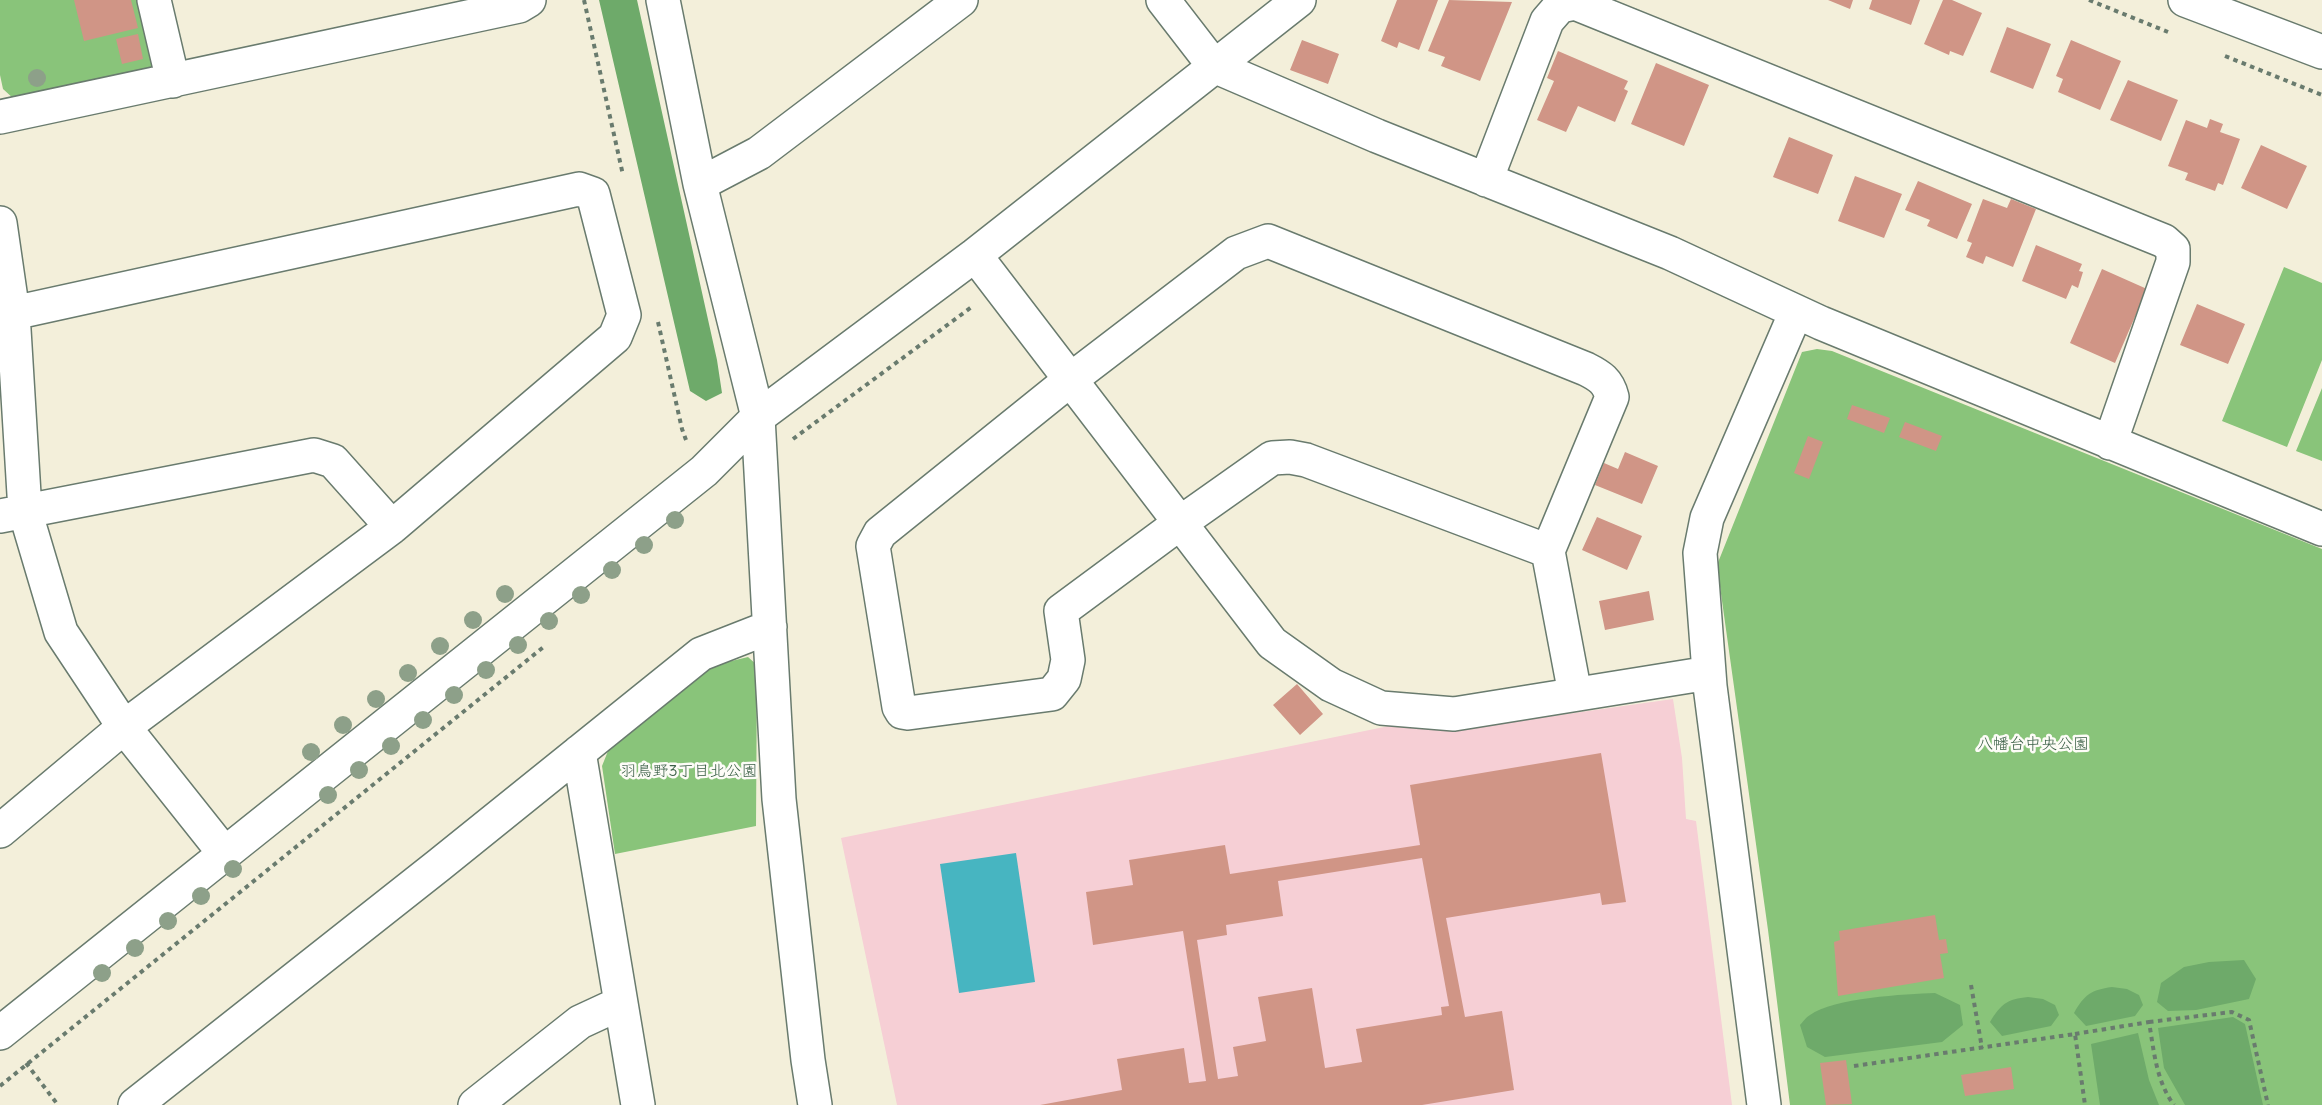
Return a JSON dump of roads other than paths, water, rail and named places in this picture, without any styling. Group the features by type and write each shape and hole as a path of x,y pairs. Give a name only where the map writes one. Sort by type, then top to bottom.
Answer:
{"street":[{"path":"154,0 173,81"},
{"path":"0,117 519,6 529,0"},
{"path":"663,0 700,184 758,417 779,799 807,1060 814,1105"},
{"path":"1162,0 1214,66 1486,180 1670,253 1796,312 2322,529"},
{"path":"1,1033 704,471 758,417 975,255 1299,0"},
{"path":"2185,0 2322,52"},
{"path":"1486,180 1547,21 1560,6 1575,3 2163,241 2173,249 2174,262 2110,443"},
{"path":"700,184 759,153 942,4"},
{"path":"0,831 124,727 392,527 615,337 624,315 592,194 579,189 7,315"},
{"path":"0,223 7,315 13,513 62,633 124,727 225,854"},
{"path":"1548,551 1306,460 1290,457 1272,458 1179,523 1061,611 1068,660 1064,679 1052,694 908,713 902,712 899,707 873,546 880,533 1070,380 1236,253 1268,241 1575,364 1603,378 1610,386 1612,397 1548,551 1575,694"},
{"path":"975,255 1272,643 1331,685 1381,708 1454,714 1709,673"},
{"path":"1764,1105 1709,673 1700,553 1707,518 1796,312"},
{"path":"13,513 314,455 333,461 392,527"},
{"path":"135,1105 701,654 770,627"},
{"path":"579,752 638,1105"},
{"path":"476,1105 580,1023 621,1003"}],"water":[{"path":"1016,853 1035,982 959,993 940,864"}],"park label":[{"name":"八幡台中央公園","path":"2033,744"},
{"name":"羽鳥野3丁目北公園","path":"689,771"}]}
